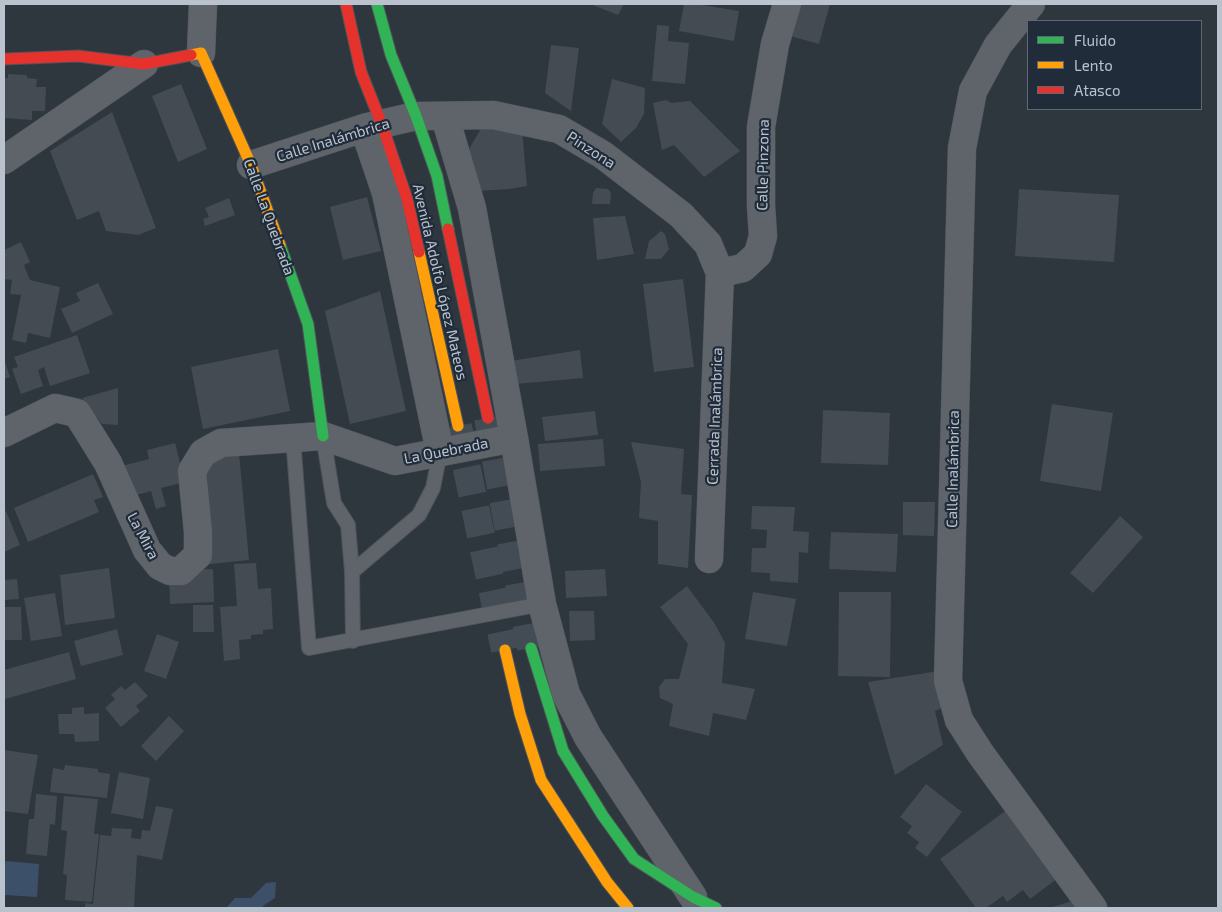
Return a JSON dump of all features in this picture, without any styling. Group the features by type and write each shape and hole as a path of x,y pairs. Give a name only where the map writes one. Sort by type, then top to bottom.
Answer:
{"main road":[{"name":"Avenida Adolfo López Mateos","path":"346,4 373,126 408,199 458,426"},
{"name":"Avenida Adolfo López Mateos","path":"377,4 392,55 437,176 488,418"},
{"path":"4,59 78,56 144,64 201,54"},
{"name":"Calle La Quebrada","path":"201,54 251,165 308,324 323,436"},
{"path":"531,648 563,751 603,816 634,859 705,902"},
{"path":"505,650 520,714 541,780 607,882 628,908"}],"street":[{"name":"Calle La Quebrada","path":"201,54 204,4"},
{"name":"Calle Pinzona","path":"720,273 743,268 758,254 763,236 761,127 776,44 787,4"},
{"name":"Calle Inalámbrica","path":"1031,4 998,45 973,91 962,148 948,682 959,720 980,753 1093,908"},
{"path":"4,160 144,64"},
{"name":"Pinzona","path":"416,116 493,115 559,129 603,155 681,215 708,244 720,273"},
{"name":"Calle Inalámbrica","path":"251,165 373,126 416,116"},
{"path":"445,116 472,208 542,604 566,694 588,737 705,902"},
{"path":"373,126 440,452"},
{"name":"Cerrada Inalámbrica","path":"709,559 720,273"},
{"name":"La Mira","path":"4,433 55,408 77,413 108,463 147,550 160,566 170,571 181,571 198,554 198,532 192,471 203,452 221,443 323,436"},
{"name":"La Quebrada","path":"323,436 395,462 514,438"}],"lane":[{"path":"323,436 334,503 348,525 352,572 353,641"},
{"path":"293,437 309,648 542,604"},
{"path":"352,572 419,515 433,488 440,452"}],"water":[{"path":"6,861 39,864 37,897 4,895 4,865"},
{"path":"276,882 275,898 263,906 263,908 227,907 235,898 251,898 266,883"}],"building":[{"path":"590,4 624,4 618,15"},
{"path":"684,4 696,4 739,11 734,41 679,31"},
{"path":"791,4 830,4 819,44 783,34"},
{"path":"657,25 669,26 668,41 689,43 685,84 652,81"},
{"path":"551,45 579,48 571,111 545,93"},
{"path":"8,74 27,75 27,78 37,79 36,87 46,87 45,111 32,111 32,120 4,118 4,78 8,78"},
{"path":"612,79 645,88 644,114 636,128 621,142 602,124"},
{"path":"181,84 207,149 178,162 152,96"},
{"path":"666,100 672,103 690,101 740,151 704,177 674,145 662,150 653,103"},
{"path":"112,112 156,228 138,235 106,231 99,211 77,220 50,151"},
{"path":"482,127 522,129 527,186 477,191 469,149"},
{"path":"596,188 608,189 611,193 610,204 592,204 593,193"},
{"path":"1019,189 1119,195 1114,262 1015,256"},
{"path":"367,197 381,251 343,260 330,207"},
{"path":"229,198 235,215 205,226 203,219 209,217 205,208"},
{"path":"625,216 634,254 597,260 593,218"},
{"path":"661,231 665,234 669,249 661,259 645,259 649,241"},
{"path":"21,242 30,262 24,265 30,280 60,287 50,338 28,333 26,343 12,340 21,295 10,294 12,280 4,279 4,250"},
{"path":"683,279 694,367 654,372 643,284"},
{"path":"98,283 113,314 72,333 61,309 80,301 76,293"},
{"path":"380,291 406,411 350,424 325,311"},
{"path":"77,335 90,373 50,386 44,367 38,370 43,386 21,394 12,369 18,367 14,357"},
{"path":"278,349 290,411 203,429 191,367"},
{"path":"580,350 583,378 516,384 511,361"},
{"path":"4,359 10,377 4,379"},
{"path":"118,388 118,425 102,424 82,398"},
{"path":"1052,404 1113,413 1101,491 1040,481"},
{"path":"823,410 890,413 888,465 821,463"},
{"path":"595,411 598,435 545,441 542,417"},
{"path":"603,439 605,466 540,471 538,444"},
{"path":"631,442 684,449 681,494 692,495 688,568 658,564 658,521 639,518 641,482"},
{"path":"175,443 185,482 161,488 166,506 156,509 151,491 129,497 122,466 149,459 147,450"},
{"path":"239,453 249,560 201,565 211,526 206,464 219,455"},
{"path":"93,474 103,497 94,500 99,512 28,542 14,508"},
{"path":"903,502 935,502 934,536 903,535"},
{"path":"752,506 795,507 793,531 809,532 808,553 799,552 798,583 770,581 770,573 751,572 752,548 766,548 767,530 751,529"},
{"path":"6,511 20,545 4,552 4,512"},
{"path":"1120,516 1143,537 1093,593 1070,573"},
{"path":"831,532 898,534 896,572 829,569"},
{"path":"256,563 258,589 271,588 273,629 263,630 263,634 251,635 251,639 239,640 240,659 224,661 220,607 237,606 234,564"},
{"path":"109,568 115,618 65,625 60,575"},
{"path":"213,569 214,602 170,604 169,576 186,570"},
{"path":"605,569 607,596 566,598 565,571"},
{"path":"17,579 19,599 4,600 4,580"},
{"path":"687,586 715,624 725,643 722,683 755,689 746,720 713,713 709,736 669,726 673,704 660,698 659,687 665,679 679,679 688,644 660,607"},
{"path":"753,592 796,599 787,646 745,639"},
{"path":"839,592 891,592 890,677 838,676"},
{"path":"55,593 62,636 31,641 24,598"},
{"path":"193,605 213,605 214,632 193,632"},
{"path":"4,607 21,607 22,640 4,640"},
{"path":"569,611 594,611 595,640 570,641"},
{"path":"117,629 123,655 81,666 74,641"},
{"path":"157,634 179,642 166,679 144,671"},
{"path":"69,652 76,679 5,699 4,670"},
{"path":"939,671 946,706 935,711 943,745 895,775 868,682"},
{"path":"135,682 148,696 136,706 140,711 121,727 105,708 115,699 111,695 121,686 125,690"},
{"path":"84,707 84,714 99,713 99,741 75,742 74,734 59,734 58,714 72,714 72,708"},
{"path":"169,716 184,731 156,761 141,746"},
{"path":"4,750 38,755 28,814 4,811"},
{"path":"65,765 98,769 98,772 110,774 107,798 50,792 53,768 64,770"},
{"path":"119,772 150,778 143,819 111,813"},
{"path":"926,784 962,812 927,857 915,848 919,842 907,833 912,826 900,817"},
{"path":"36,794 57,796 55,825 50,824 47,856 26,854 29,819 34,819"},
{"path":"64,796 98,799 94,834 99,834 92,902 65,900 67,875 63,874 67,831 61,830"},
{"path":"156,806 173,809 162,860 137,855 134,908 85,908 85,903 93,904 100,835 111,836 112,828 132,829 131,838 141,839 142,830 150,831"},
{"path":"1012,806 1062,875 1030,899 1023,890 1007,902 1003,896 986,908 976,908 940,859"},
{"path":"1072,901 1074,908 1049,908"}],"tunnel":[{"path":"488,418 531,648"},
{"path":"458,426 505,650"}],"traffic: fast":[{"path":"377,4 391,55 416,116 437,176 448,229"},
{"path":"280,245 308,324 323,436"},
{"path":"531,648 563,751 603,816 634,859 693,897 716,908"}],"traffic: slow":[{"path":"191,55 201,53 251,165 280,245"},
{"path":"419,252 458,426"},
{"path":"505,650 520,714 541,780 607,882 628,908"}],"traffic: jam":[{"path":"346,4 361,72 382,125 407,199 419,252"},
{"path":"4,59 78,56 144,64 191,55"},
{"path":"448,229 488,418"}]}
